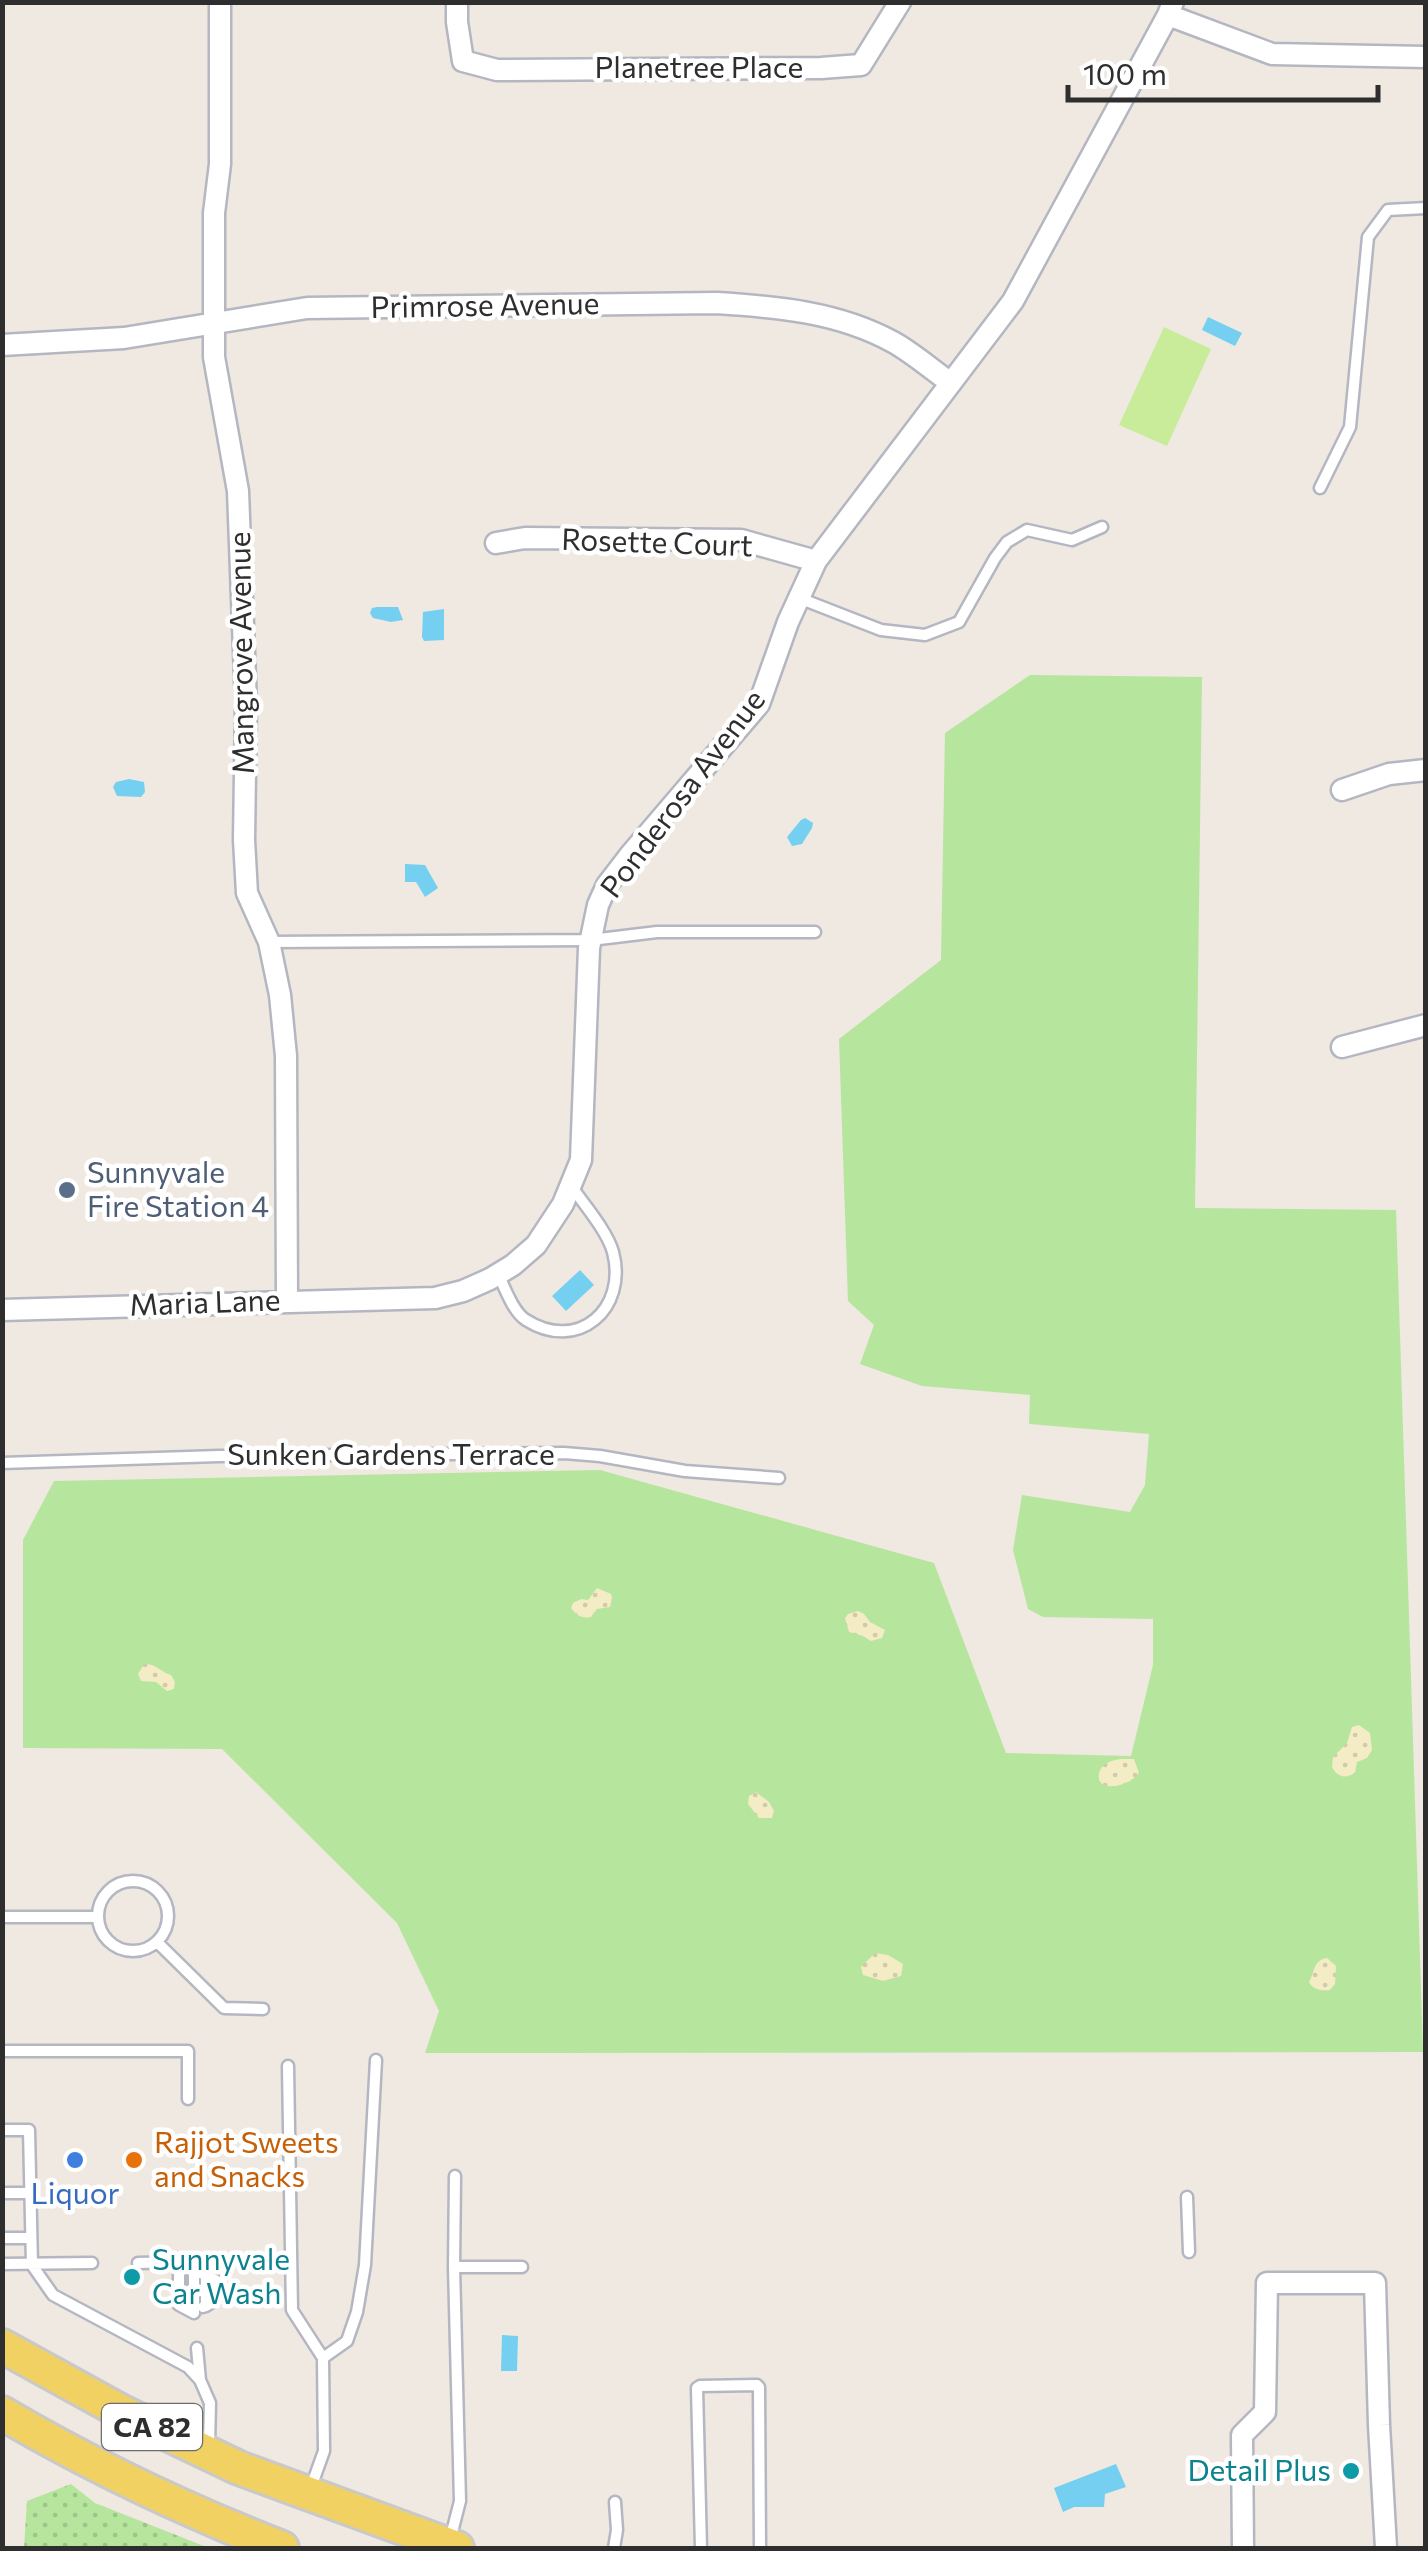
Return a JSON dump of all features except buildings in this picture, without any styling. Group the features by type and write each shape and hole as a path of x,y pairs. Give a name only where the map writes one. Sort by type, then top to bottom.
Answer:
{"main road":[{"name":"CA 82","path":"2,2346 74,2388 209,2454 453,2547"},
{"name":"CA 82","path":"2,2413 152,2493 282,2548"}],"street":[{"name":"Mangrove Avenue","path":"220,2 220,164 214,214 212,323 214,358 238,492 246,705 247,893 269,942 280,995 286,1056 286,1301"},
{"name":"Planetree Place","path":"457,2 463,61 497,70 861,65 900,2"},
{"path":"1170,9 1272,54 1426,57"},
{"name":"Ponderosa Avenue","path":"407,1300 463,1291 514,1265 536,1245 563,1204 581,1160 590,940 607,885 760,704 798,598 816,562 1013,300 1170,9"},
{"name":"Primrose Avenue","path":"2,345 124,338 306,308 717,302 776,307 848,322 894,343 951,383"},
{"name":"Rosette Court","path":"496,543 525,538 741,540 816,562"},
{"path":"1342,790 1389,774 1426,770"},
{"path":"1342,1048 1426,1025"},
{"name":"Maria Lane","path":"2,1310 407,1300"},
{"path":"1243,2548 1242,2435 1265,2412 1267,2284 1374,2284 1386,2548"}],"lane":[{"path":"1320,488 1350,427 1368,237 1388,210 1426,208"},
{"path":"798,598 881,630 925,636 959,622 1007,542 1027,530 1072,540 1102,527"},
{"path":"269,942 590,940 657,932 815,932"},
{"path":"498,1274 522,1318 546,1330 567,1331 597,1321 610,1304 615,1275 613,1251 571,1185"},
{"name":"Sunken Gardens Terrace","path":"2,1462 564,1453 685,1471 779,1478"},
{"path":"134,1881 146,1883 163,1898 168,1910 168,1921 157,1942 137,1951 112,1944 98,1917 109,1891 134,1881"},
{"path":"2,1917 98,1917"},
{"path":"157,1942 224,2008 263,2008"},
{"path":"2,2051 188,2051 188,2099"},
{"path":"323,2358 347,2341 358,2312 366,2265 376,2060"},
{"path":"288,2066 292,2310 323,2358 324,2451 309,2493"},
{"path":"2,2130 30,2130 32,2264 53,2296 188,2368 200,2380"},
{"path":"453,2547 460,2501 454,2267 456,2176"},
{"path":"2,2193 30,2193"},
{"path":"1187,2197 1189,2252"},
{"path":"2,2238 31,2238"},
{"path":"138,2262 178,2262 206,2275 206,2306 194,2313"},
{"path":"178,2262 178,2305 194,2313"},
{"path":"2,2264 92,2263"},
{"path":"454,2267 522,2267"},
{"path":"194,2270 194,2313"},
{"path":"198,2348 200,2380 210,2403 209,2454"},
{"path":"701,2548 697,2388 757,2384 760,2548"},
{"path":"614,2548 615,2502"}],"green space":[{"path":"1164,327 1211,349 1167,446 1119,425"},
{"path":"1030,675 1202,677 1195,1208 1396,1210 1423,2052 425,2053 439,2011 397,1923 222,1749 23,1748 23,1540 54,1481 600,1470 934,1563 1006,1753 1131,1756 1153,1665 1153,1619 1043,1617 1028,1609 1013,1550 1022,1495 1130,1512 1145,1485 1149,1434 1029,1424 1030,1395 922,1386 860,1364 874,1325 848,1301 839,1039 941,960 945,733"},
{"path":"71,2484 95,2503 209,2548 24,2548 27,2501"}],"sand":[{"path":"597,1588 611,1594 610,1607 597,1609 591,1617 577,1614 571,1608 581,1599 588,1600"},
{"path":"858,1611 885,1630 882,1638 871,1641 849,1632 845,1618"},
{"path":"144,1664 171,1675 174,1689 167,1691 156,1682 141,1681 138,1674"},
{"path":"1359,1725 1370,1733 1372,1750 1367,1758 1357,1762 1355,1773 1342,1776 1332,1767 1333,1757 1347,1743 1352,1727"},
{"path":"1120,1759 1134,1759 1139,1773 1122,1784 1103,1785 1099,1780 1102,1768"},
{"path":"756,1792 769,1802 774,1811 772,1818 759,1818 748,1804 749,1796"},
{"path":"875,1953 903,1964 901,1976 883,1981 863,1975 861,1967"},
{"path":"1327,1958 1336,1966 1335,1984 1330,1990 1318,1989 1309,1982 1317,1964"}],"water":[{"path":"1208,317 1242,333 1235,346 1202,330"},
{"path":"377,607 398,607 403,620 373,618 370,613"},
{"path":"444,609 444,640 424,641 423,612"},
{"path":"116,782 144,782 141,797 117,796 113,787"},
{"path":"805,818 813,823 812,828 802,844 792,846 787,837"},
{"path":"405,864 425,865 438,888 425,897 416,882 405,882"},
{"path":"580,1270 594,1285 566,1311 552,1296"},
{"path":"502,2335 518,2336 517,2371 501,2371"},
{"path":"1116,2464 1126,2487 1105,2494 1104,2507 1074,2507 1063,2512 1054,2488"}],"place":[{"name":"Sunnyvale Fire Station 4","path":"67,1190"},
{"name":"Liquor","path":"75,2160"},
{"name":"Rajjot Sweets and Snacks","path":"134,2160"},
{"name":"Sunnyvale Car Wash","path":"132,2277"},
{"name":"Detail Plus","path":"1351,2471"}]}
